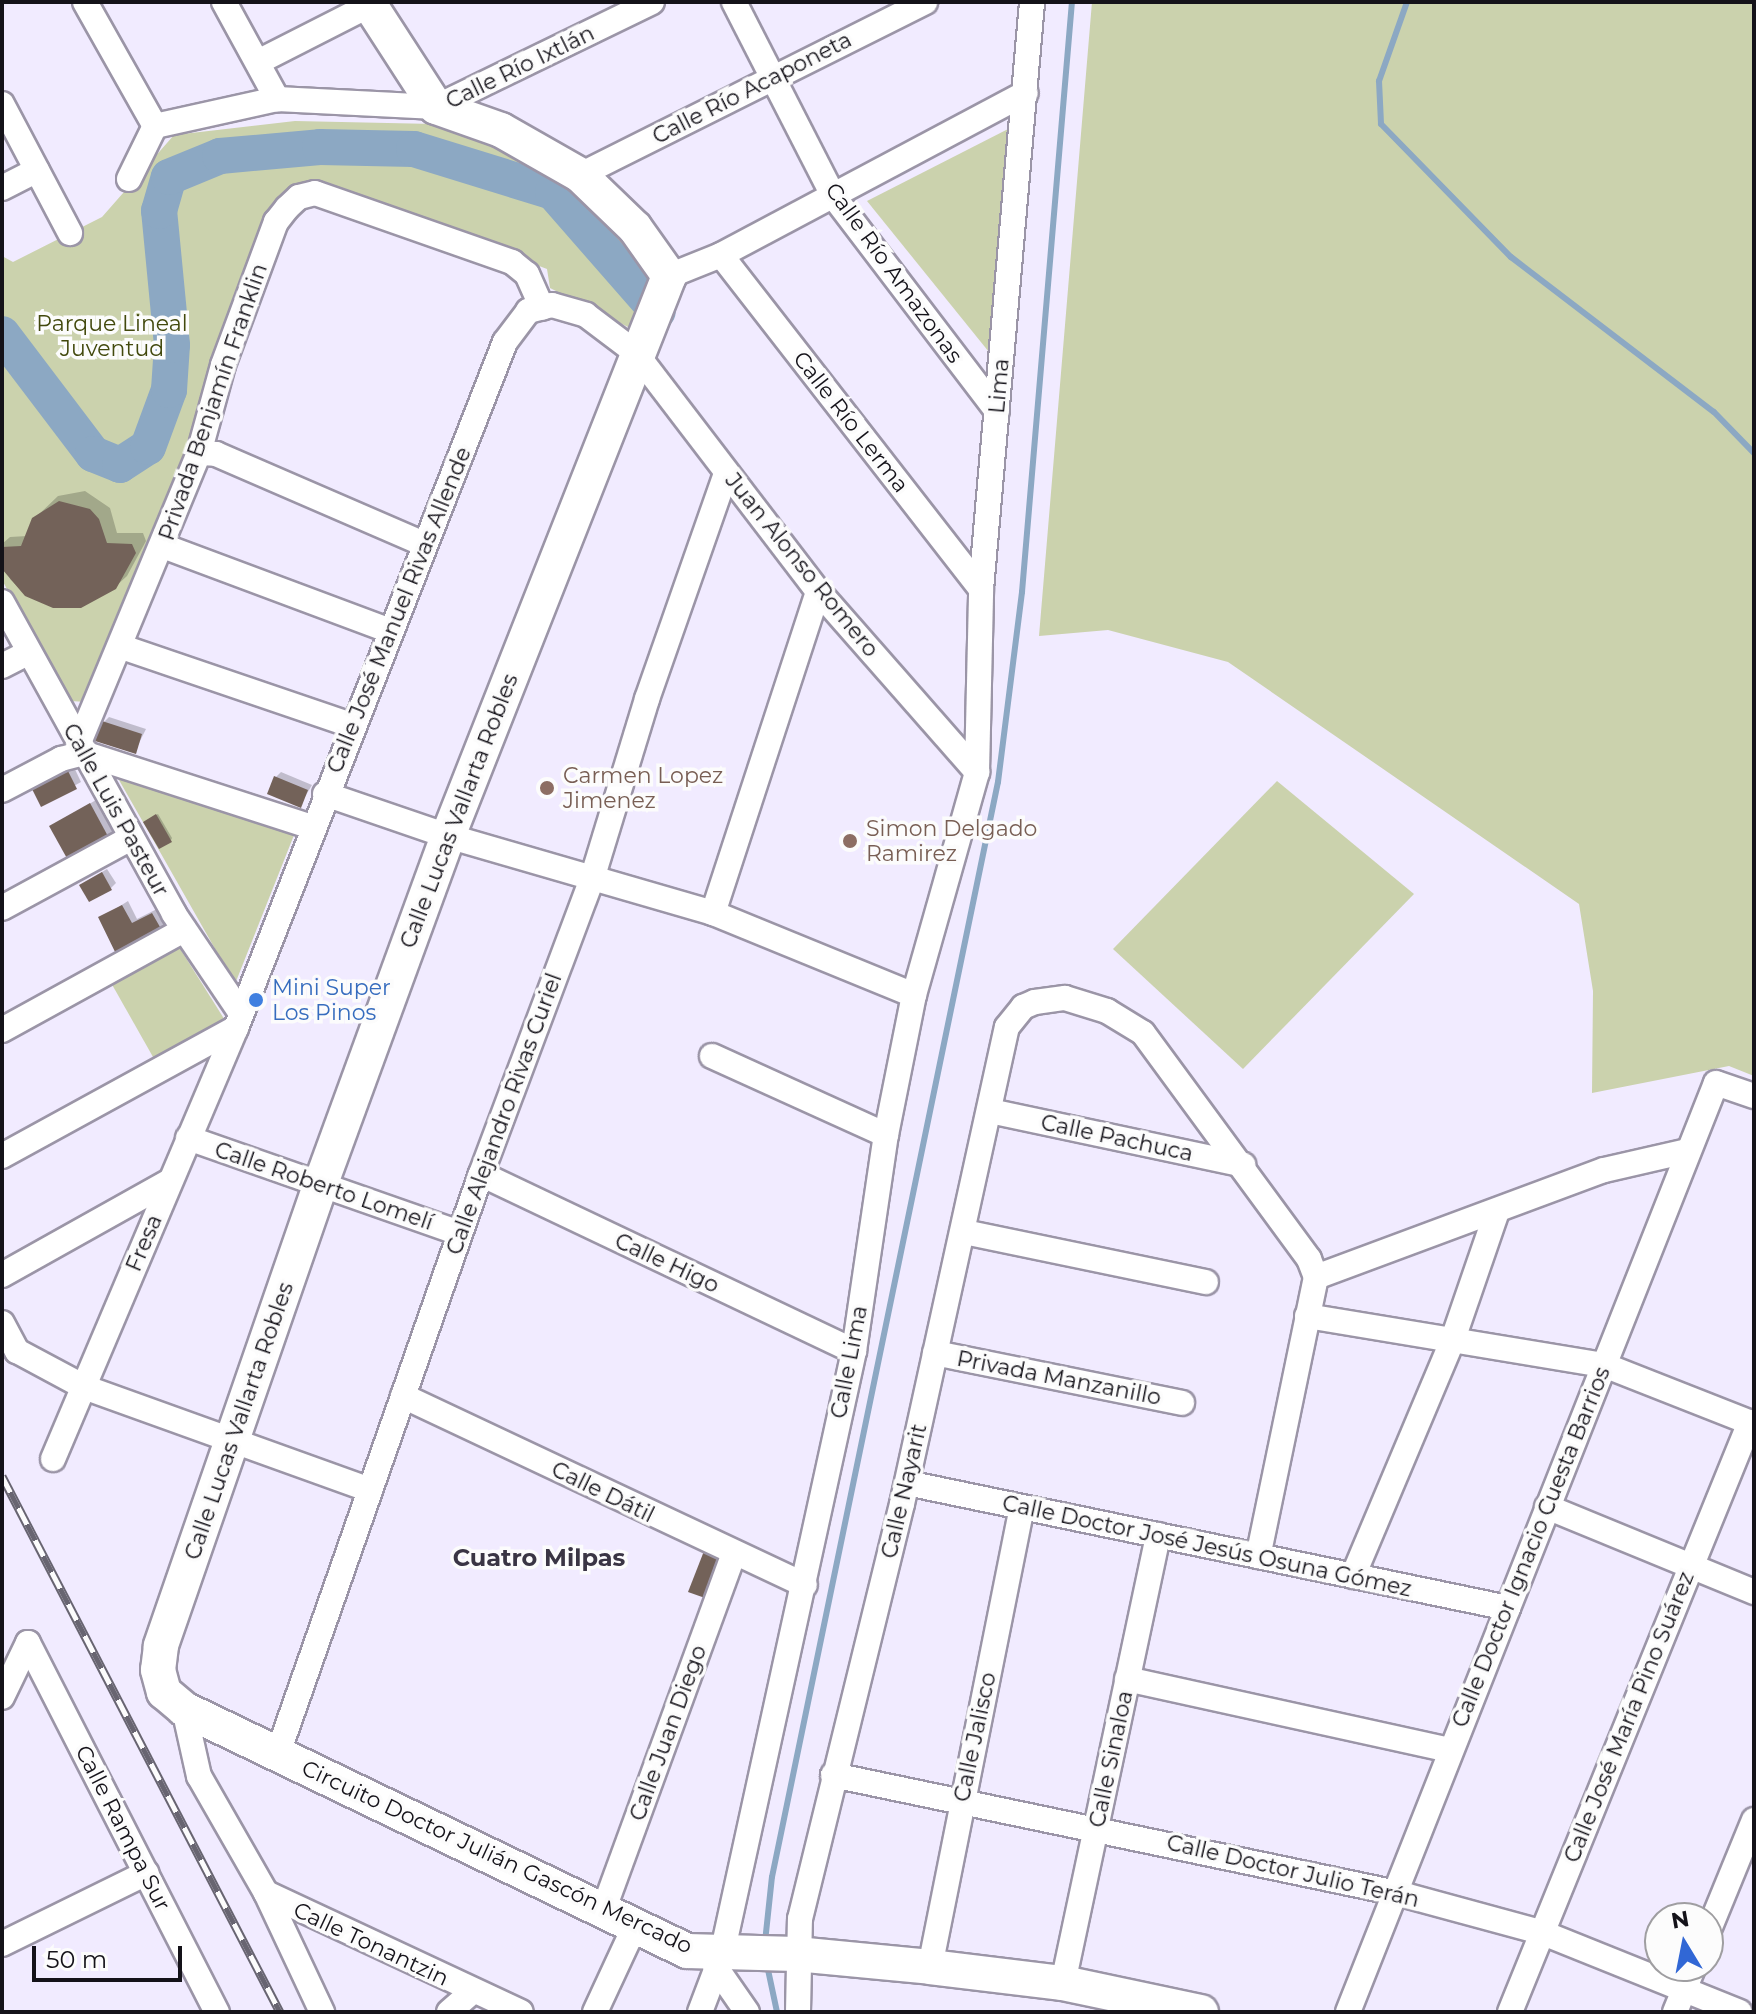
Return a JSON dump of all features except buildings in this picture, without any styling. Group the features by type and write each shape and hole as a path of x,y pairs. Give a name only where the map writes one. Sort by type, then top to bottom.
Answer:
{"street":[{"path":"85,2 155,126 129,179"},
{"path":"224,2 277,99"},
{"name":"Calle Río Ixtlán","path":"155,126 277,99 436,107 652,2"},
{"name":"Calle Río Amazonas","path":"734,2 834,197 997,411"},
{"name":"Calle Río Acaponeta","path":"580,175 925,2"},
{"name":"Lima","path":"977,772 981,589 1032,2"},
{"path":"258,62 371,3 436,107 501,130 580,175 635,228 669,276 721,255 1026,93"},
{"path":"2,104 70,233"},
{"path":"2,188 37,170"},
{"name":"Privada Benjamín Franklin","path":"80,749 199,453 223,365 276,222 299,197 315,193 512,262 527,274 542,308"},
{"name":"Calle Río Lerma","path":"721,255 981,589"},
{"name":"Calle Lucas Vallarta Robles","path":"184,1709 164,1692 158,1670 161,1646 320,1186 448,836 635,352 669,276"},
{"path":"542,308 586,315 635,352"},
{"name":"Calle José Manuel Rivas Allende","path":"238,1020 422,543 505,342 528,311 542,308"},
{"name":"Juan Alonso Romero","path":"635,352 818,591 977,772"},
{"path":"199,453 216,454 422,543"},
{"name":"Calle Alejandro Rivas Curiel","path":"278,1753 481,1174 592,879 647,699 726,473"},
{"path":"163,546 388,630"},
{"path":"713,913 818,591"},
{"name":"Calle Luis Pasteur","path":"2,602 80,749 238,1020"},
{"path":"122,647 351,725"},
{"path":"2,666 28,653"},
{"path":"2,790 80,749 312,827"},
{"name":"Calle Lima","path":"700,2012 728,1958 854,1351 886,1135 914,995 977,772"},
{"path":"325,794 448,836 713,913 914,995"},
{"path":"2,908 131,838"},
{"path":"2,1030 184,930"},
{"name":"Calle Nayarit","path":"798,2012 791,1954 907,1483 1007,1027 1035,1002 1065,998 1107,1011 1143,1033 1243,1165"},
{"path":"2,1156 238,1020"},
{"name":"Fresa","path":"53,1459 238,1020"},
{"path":"712,1056 886,1135"},
{"name":"Calle Doctor Ignacio Cuesta Barrios","path":"1348,2012 1397,1893 1449,1750 1716,1083 1754,1096"},
{"name":"Calle Pachuca","path":"990,1111 1243,1165"},
{"name":"Calle Roberto Lomelí","path":"188,1138 460,1233"},
{"path":"1316,1277 1604,1170 1687,1151"},
{"path":"1243,1165 1316,1277 1258,1556"},
{"name":"Calle Higo","path":"481,1174 854,1351"},
{"path":"2,1275 170,1181"},
{"path":"1353,1576 1453,1339 1497,1211"},
{"path":"964,1232 1206,1282"},
{"path":"1307,1316 1604,1365 1752,1423"},
{"path":"2,1323 25,1357 84,1387 370,1490"},
{"name":"Privada Manzanillo","path":"935,1353 1182,1403"},
{"name":"Calle Dátil","path":"403,1396 733,1555 805,1585"},
{"name":"Calle José María Pino Suárez","path":"1510,2012 1752,1423"},
{"name":"Calle Doctor José Jesús Osuna Gómez","path":"907,1483 1508,1608"},
{"path":"1547,1507 1754,1592"},
{"name":"Calle Jalisco","path":"930,1967 1022,1508"},
{"name":"Calle Sinaloa","path":"1063,1983 1158,1535"},
{"name":"Calle Juan Diego","path":"603,1911 733,1555"},
{"name":"Calle Rampa Sur","path":"2,1697 28,1643 217,2012"},
{"path":"1127,1679 1449,1750"},
{"path":"184,1709 199,1776 266,1893 322,2012"},
{"name":"Circuito Doctor Julián Gascón Mercado","path":"184,1709 687,1951 728,1958 791,1954 930,1967 1063,1983 1201,2012"},
{"name":"Calle Doctor Julio Terán","path":"833,1775 1097,1827 1397,1893 1644,1962"},
{"path":"1720,1902 1754,1820"},
{"path":"2,1944 146,1873"},
{"name":"Calle Tonantzin","path":"266,1893 472,1992 521,2012"},
{"path":"595,2012 635,1926"},
{"name":"Circuito Doctor Julián Gascón Mercado","path":"728,1958 747,2012"},
{"path":"1675,2012 1688,1982"},
{"name":"Calle Doctor Julio Terán","path":"1698,1982 1740,2012"},
{"path":"449,2012 472,1992"}],"green space":[{"path":"1092,2 1754,2 1754,1076 1729,1066 1592,1093 1593,991 1579,904 1228,662 1108,630 1039,636"},
{"name":"Parque Lineal Juventud","path":"295,121 434,124 501,147 582,195 666,273 638,332 550,288 547,269 318,181 290,185 88,702 69,701 2,580 2,256 13,262 102,217 174,135"},
{"path":"1012,127 993,357 867,201"},
{"path":"111,766 296,830 235,984 143,822"},
{"path":"1277,781 1414,894 1243,1069 1113,949"},
{"path":"179,947 228,1025 157,1064 110,981"}],"waterway":[{"path":"765,1942 772,1877 998,782 1022,592 1072,2"},
{"path":"1407,2 1379,81 1381,124 1511,257 1714,412 1754,453"},
{"path":"2,334 93,454 120,465 148,447 169,390 172,345 159,211 169,177 220,156 320,147 414,149 553,192 658,312"},
{"path":"767,1965 777,2012"}],"railway":[{"path":"2,1476 280,2012"}],"place":[{"name":"Carmen Lopez Jimenez","path":"547,788"},
{"name":"Simon Delgado Ramirez","path":"850,841"},
{"name":"Mini Super Los Pinos","path":"256,1000"}],"district":[{"name":"Cuatro Milpas","path":"539,1558"}]}
